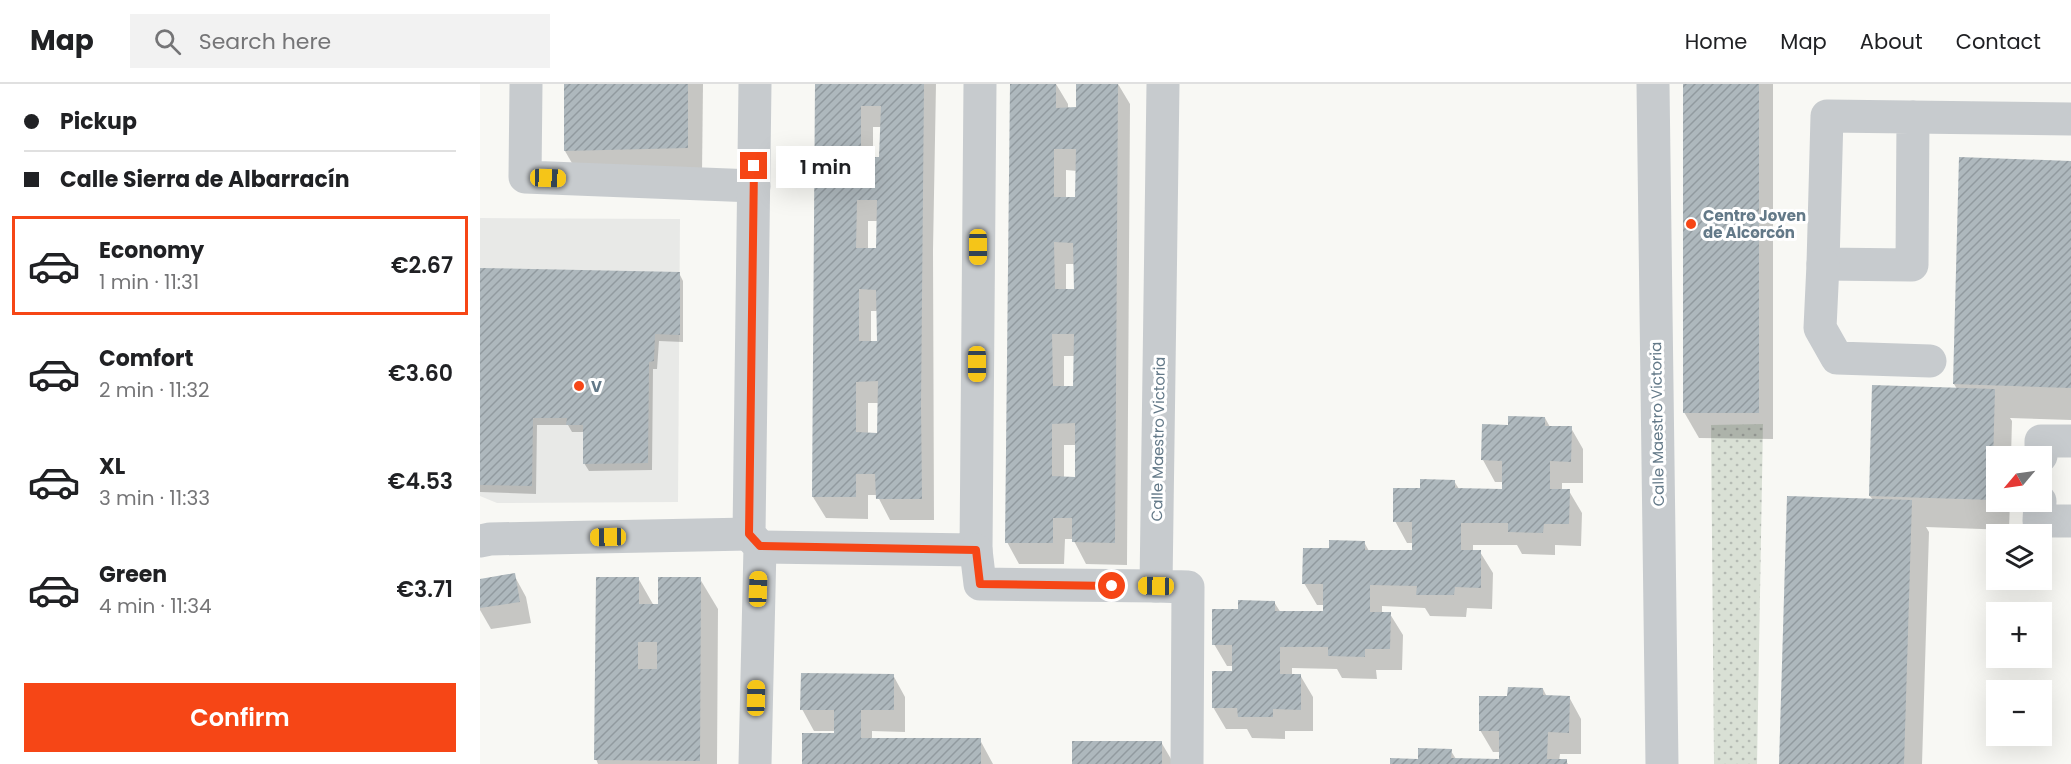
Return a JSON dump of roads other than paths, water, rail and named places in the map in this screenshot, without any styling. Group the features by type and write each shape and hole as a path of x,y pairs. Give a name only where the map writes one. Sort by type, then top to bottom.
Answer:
{"street":[{"path":"526,84 525,177 754,186"},
{"path":"755,84 755,764"},
{"path":"980,84 976,550 980,584 1188,587 1188,764"},
{"name":"Calle Maestro Victoria","path":"1156,586 1163,84"},
{"name":"Calle Maestro Victoria","path":"1653,84 1662,764"},
{"path":"1930,362 1837,358 1820,328 1827,116 2071,119"},
{"path":"1823,264 1912,265 1913,117"},
{"path":"2041,446 2041,441 2071,441"},
{"path":"2042,512 2071,521"},
{"path":"480,541 490,539 754,540 976,550"}],"place":[{"name":"Centro Joven de Alcorcón","path":"1691,224"},
{"name":"V","path":"579,386"}]}
